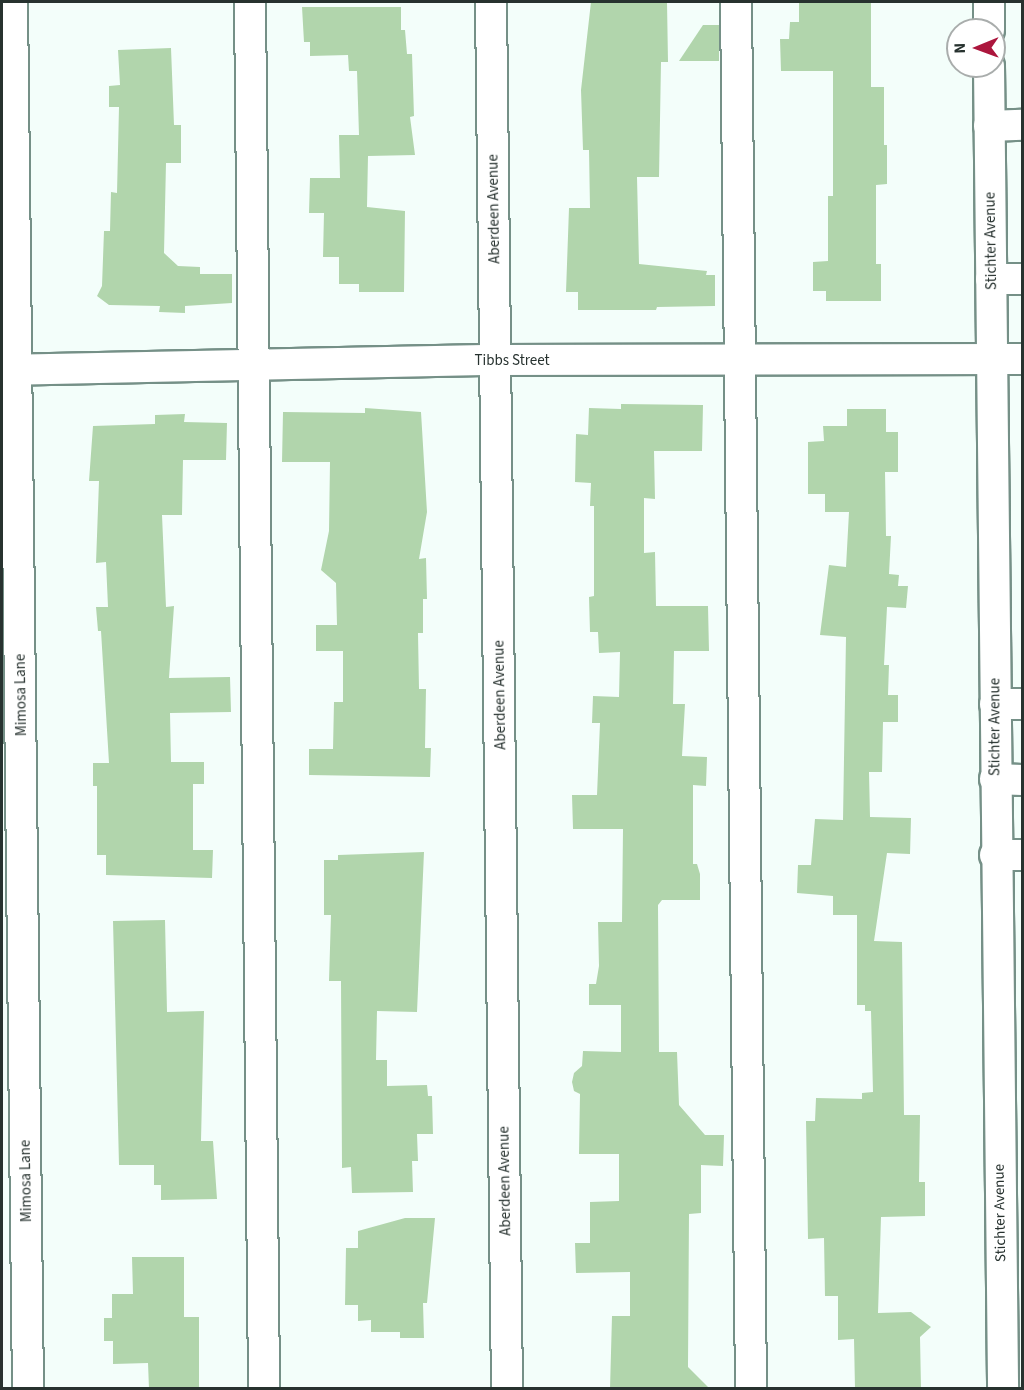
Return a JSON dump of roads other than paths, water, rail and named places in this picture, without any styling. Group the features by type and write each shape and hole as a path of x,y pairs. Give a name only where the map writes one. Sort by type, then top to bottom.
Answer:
{"street":[{"name":"Mimosa Lane","path":"12,2 9,370 28,1389"},
{"path":"250,2 264,1389"},
{"name":"Aberdeen Avenue","path":"490,2 507,1389"},
{"path":"736,2 751,1389"},
{"path":"989,2 989,18"},
{"name":"Stichter Avenue","path":"989,78 993,358 1009,704 1003,1389"},
{"path":"989,126 1023,125"},
{"path":"991,279 1023,279"},
{"name":"Tibbs Street","path":"9,370 496,360 740,362 1023,359"}]}
